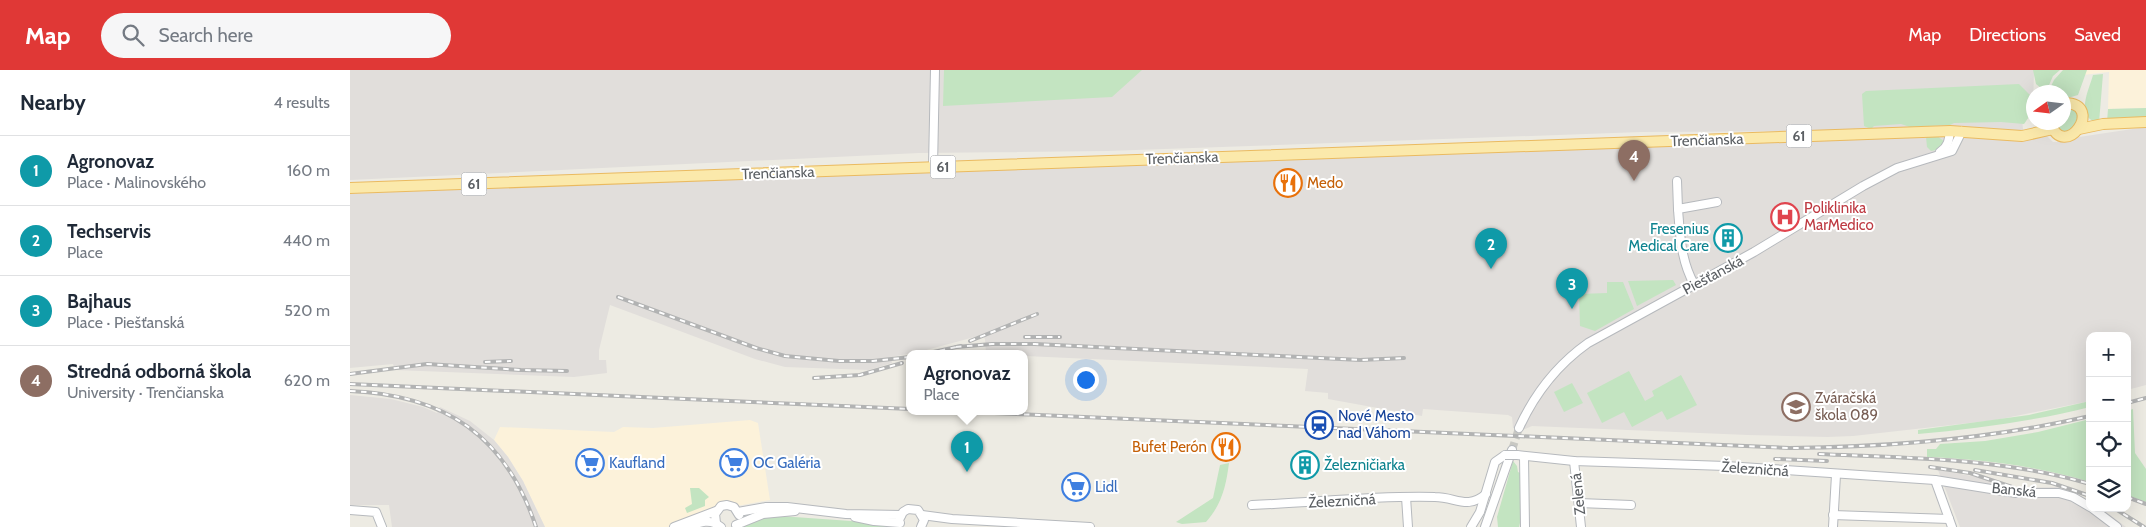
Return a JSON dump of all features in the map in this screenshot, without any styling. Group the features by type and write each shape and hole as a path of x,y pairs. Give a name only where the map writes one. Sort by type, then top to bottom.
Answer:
{"main road":[{"path":"2071,105 2076,106 2082,117 2096,125"},
{"path":"2080,129 2082,117"},
{"name":"61","path":"2054,130 2066,136 2080,129 2096,125 2146,122"},
{"name":"Trenčianska","path":"350,188 1950,131 2015,134 2030,130"}],"street":[{"path":"933,167 935,70"},
{"path":"1935,156 1945,149 1949,142 1950,131"},
{"name":"Piešťanská","path":"1520,428 1536,395 1551,376 1568,358 1600,336 1754,252 1863,186 1897,168 1952,151 1962,131"},
{"path":"1677,181 1681,248 1686,267 1694,284"},
{"path":"1678,209 1717,202"},
{"path":"1485,527 1518,454"},
{"path":"1518,454 1525,527"},
{"name":"Železničná","path":"1252,505 1406,497 1438,497 1461,502 1474,502 1486,494 1495,462 1505,455 1518,454 1574,460 1716,466 1935,480"},
{"name":"Zelená","path":"1574,460 1582,527"},
{"path":"1833,527 1836,475"},
{"path":"1833,515 1951,523 1935,480"},
{"name":"Banská","path":"1935,480 2016,494 2059,493 2072,497 2086,505"},
{"path":"1471,527 1480,512 1486,494"},
{"path":"1406,497 1408,527"},
{"path":"1579,503 1631,505"},
{"path":"674,527 716,512 722,506 727,505 734,507 738,512 738,519 734,526"},
{"path":"738,512 772,507 846,514 901,522 905,510 911,508 918,510 922,515 922,526 942,518"},
{"path":"350,510 376,512 382,527"},
{"path":"734,526 763,514 800,510"},
{"path":"716,512 719,526"},
{"name":"Banská","path":"2096,512 2117,527"},
{"path":"922,515 942,518 1090,527"},
{"path":"1489,518 1492,527"},
{"path":"689,527 706,521 719,526"}],"shaded area":[{"path":"350,70 2050,70 2034,72 2034,85 2026,85 2026,114 2022,119 2024,139 2047,136 2053,142 2069,142 2079,137 2146,127 2146,385 2131,389 2131,332 2086,332 2086,402 1996,420 1853,436 1827,437 1532,426 1525,429 1513,428 1512,417 1508,415 1423,409 1422,416 1328,399 1328,393 1305,391 1308,369 1028,356 1028,350 986,350 985,339 982,335 926,350 906,350 906,354 891,357 892,363 869,370 785,367 755,359 610,305 599,350 599,360 606,360 607,373 574,377 395,370 393,364 350,368 350,194 1646,136 1850,131 1641,132 1107,151 919,153 350,180"},
{"path":"2084,70 2146,70 2146,108 2108,109 2109,72 2083,75"},
{"path":"350,395 391,399 423,407 437,413 440,407 470,421 494,440 508,457 523,481 545,527 392,527 389,505 350,505"},
{"path":"750,420 758,423 770,500 737,506 727,501 668,527 545,527 523,481 508,457 494,440 500,427 614,432 623,427 653,428"},
{"path":"1938,470 1977,477 2014,488 2056,487 2069,489 2086,499 2086,512 2106,512 2126,527 1960,527"}],"green space":[{"path":"944,70 1142,70 1112,97 943,106"},
{"path":"2033,70 2060,70 2053,76 2049,85 2036,84"},
{"path":"2063,70 2087,70 2078,95 2071,97 2071,85 2052,85"},
{"path":"2103,74 2099,123 2087,116 2085,103 2093,75"},
{"path":"2019,84 2026,91 2026,121 2024,124 2001,122 1954,123 1950,125 1910,127 1901,124 1874,126 1871,129 1864,126 1862,94 1866,91"},
{"path":"2071,107 2077,111 2079,122 2071,130"},
{"path":"2146,108 2146,120 2107,122 2108,109"},
{"path":"2058,130 2071,130 2069,132"},
{"path":"1936,135 1946,143 1941,149 1931,151 1927,147 1926,137"},
{"path":"1673,280 1676,285 1637,306 1628,281"},
{"path":"1607,282 1623,282 1634,309 1595,331 1580,326 1579,294 1607,293"},
{"path":"1629,371 1645,401 1654,396 1652,391 1681,375 1697,405 1667,420 1662,411 1632,427 1624,412 1602,423 1587,393"},
{"path":"1572,383 1583,403 1564,412 1554,392"},
{"path":"2086,402 2086,408 2048,416 1983,427 1918,434 1918,430 2029,415"},
{"path":"2133,409 2135,453 2146,469 2146,502 2131,496 2131,410"},
{"path":"2086,420 2086,481 2009,464 1927,457 1927,449 1936,449 1940,444 1985,441 2038,432"},
{"path":"1513,461 1520,473 1520,523 1519,527 1498,527 1497,517"},
{"path":"1229,463 1222,494 1216,508 1206,522 1182,524 1176,522 1213,498 1220,465"},
{"path":"690,488 699,488 709,497 705,500 705,506 687,513 685,508 692,504"},
{"path":"766,515 893,524 898,527 738,527"}],"tunnel":[{"path":"1512,450 1519,428"}],"railway":[{"path":"618,297 756,348 785,356 839,361 873,361 906,357"},
{"path":"970,341 1037,314"},
{"path":"1025,337 1060,337"},
{"path":"956,347 992,344 1035,344 1360,360 1404,358"},
{"path":"943,350 961,346"},
{"path":"485,362 511,361"},
{"path":"814,378 860,375 902,363"},
{"path":"350,374 427,364 567,371"},
{"path":"350,384 906,409"},
{"path":"350,391 384,394 415,401 443,412 467,426 489,445 508,468 523,495 536,527"},
{"path":"2131,402 2146,398"},
{"path":"1028,415 1790,448 1903,444 2016,431 2086,417"},
{"path":"1819,454 1922,458 1990,464 2057,475 2086,483"},
{"path":"1775,459 1827,461"},
{"path":"1930,467 1970,473 2012,487"},
{"path":"1975,470 2052,483 2086,495"},
{"path":"2131,498 2146,504"},
{"path":"2120,512 2144,527"}],"place":[{"name":"Stredná odborná škola","path":"1634,181"},
{"name":"Medo","path":"1288,183"},
{"name":"Poliklinika MarMedico","path":"1785,217"},
{"name":"Fresenius Medical Care","path":"1728,238"},
{"name":"Techservis","path":"1491,269"},
{"name":"Bajhaus","path":"1572,309"},
{"name":"Zváračská škola 089","path":"1796,407"},
{"name":"Nové Mesto nad Váhom","path":"1319,425"},
{"name":"Bufet Perón","path":"1226,447"},
{"name":"Kaufland","path":"590,463"},
{"name":"OC Galéria","path":"734,463"},
{"name":"Železničiarka","path":"1305,465"},
{"name":"Agronovaz","path":"967,472"},
{"name":"Lidl","path":"1076,487"}]}
